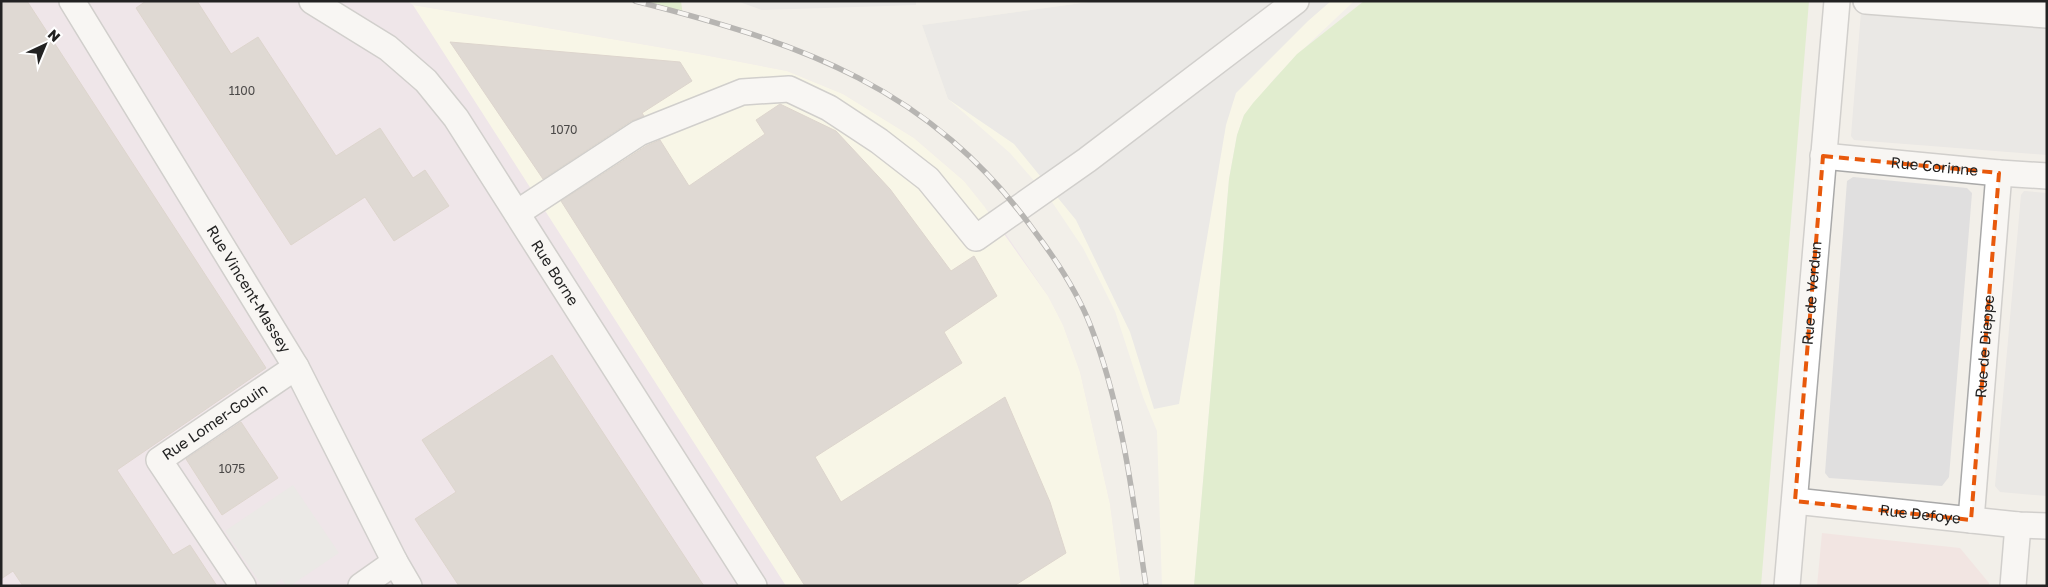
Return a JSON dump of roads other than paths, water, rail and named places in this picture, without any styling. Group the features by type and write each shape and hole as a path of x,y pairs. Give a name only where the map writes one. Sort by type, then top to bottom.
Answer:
{"street":[{"name":"Rue Vincent-Massey","path":"72,1 296,368 409,586"},
{"name":"Rue Borne","path":"312,1 388,48 426,81 456,118 754,586"},
{"path":"517,213 639,132 742,92 789,89 829,108 879,141 928,179 976,238 1087,160 1296,1"},
{"name":"Rue de Verdun","path":"1787,586 1837,1"},
{"path":"1866,1 2047,15"},
{"name":"Rue Corinne","path":"1823,156 1999,174 2047,176"},
{"name":"Rue de Dieppe","path":"1971,520 1999,174"},
{"name":"Rue Lomer-Gouin","path":"243,586 159,460 296,368"},
{"name":"Rue Defoye","path":"1795,501 2018,525 2047,526"},
{"path":"2013,586 2018,525"},
{"path":"361,586 395,562"}],"railway":[{"path":"635,1 753,34 807,54 858,78 907,106 952,141 995,182 1035,232 1059,266 1080,302 1091,327 1102,358 1119,422 1126,455 1146,586"}]}
